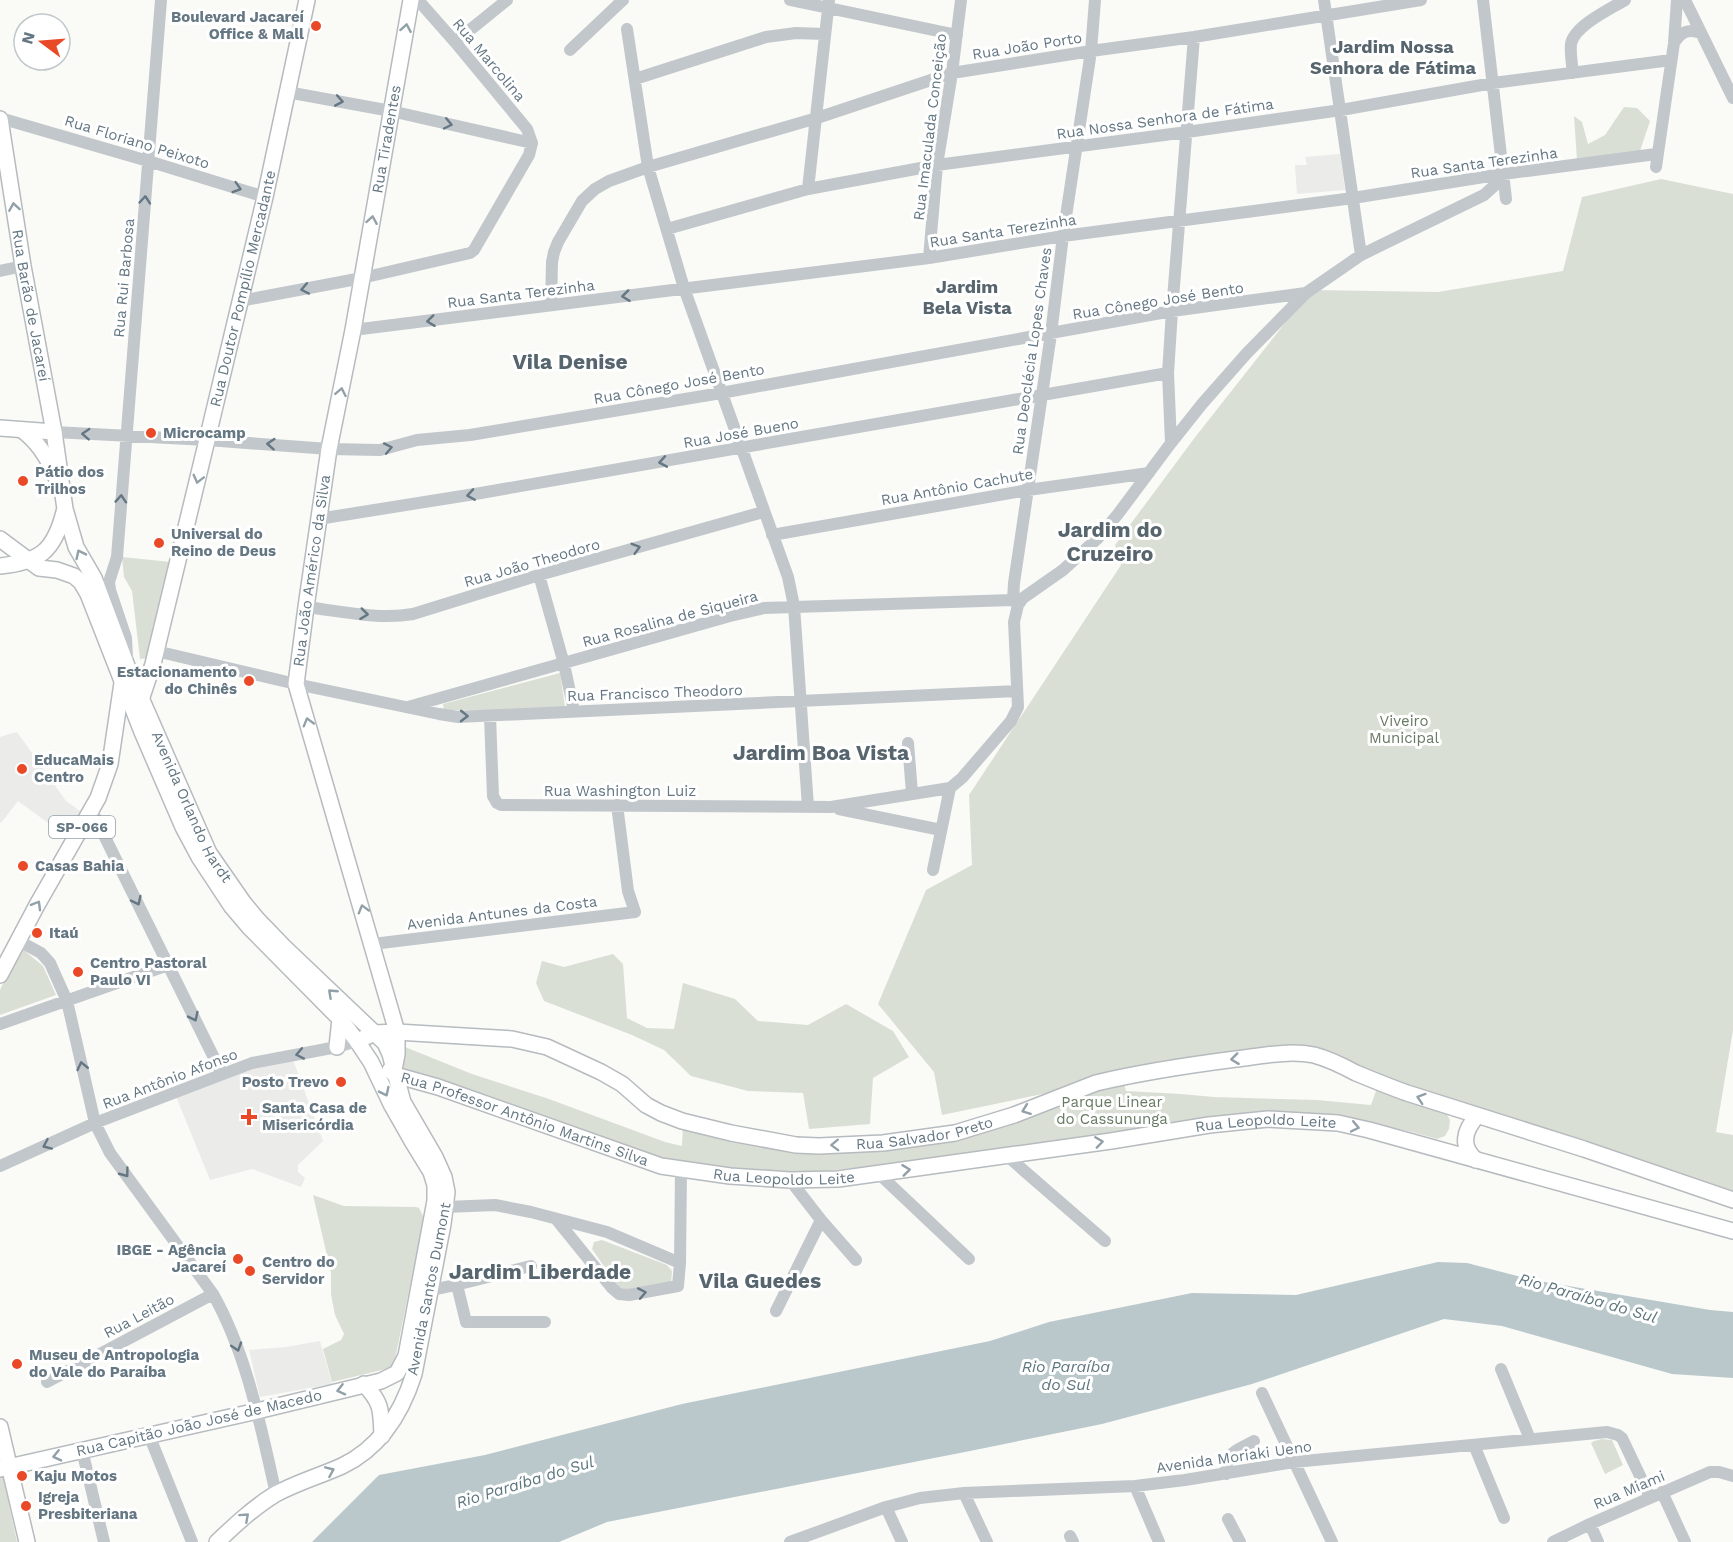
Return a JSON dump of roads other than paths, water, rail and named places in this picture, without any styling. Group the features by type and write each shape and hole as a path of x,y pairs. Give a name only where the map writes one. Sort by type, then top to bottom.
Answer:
{"main road":[{"name":"Rua Doutor Pompílio Mercadante","path":"134,713 142,698 156,651 265,197 307,0"},
{"name":"Rua Tiradentes","path":"362,278 411,0"},
{"name":"Rua Barão de Jacareí","path":"0,119 23,266 54,432 62,493"},
{"name":"Rua João Américo da Silva","path":"362,278 329,449 297,684 397,1032 395,1071"},
{"path":"0,428 54,432"},
{"path":"22,430 41,448 62,493"},
{"name":"Avenida Orlando Hardt","path":"62,493 76,547 94,578 127,666 209,853 257,919 385,1043 395,1071"},
{"path":"0,566 30,561 43,553 60,530 65,509"},
{"path":"0,539 30,561"},
{"name":"Avenida Orlando Hardt","path":"30,561 39,568 66,572 81,582 88,594 142,732 183,827 199,857 218,887 249,927 340,1019 357,1041"},
{"name":"SP-066","path":"1,969 99,798 110,764 122,681 127,666"},
{"path":"110,764 122,740 135,731 142,732"},
{"path":"337,1047 340,1019"},
{"name":"Rua Salvador Preto","path":"375,1033 397,1032 512,1039 547,1047 611,1077 646,1105 660,1113 731,1133 796,1145 819,1146 883,1143 955,1133 994,1122 1115,1078 1192,1065 1288,1054 1314,1055 1380,1083 1733,1200"},
{"path":"357,1041 375,1033"},
{"name":"Avenida Santos Dumont","path":"357,1041 431,1172 435,1185 432,1224 406,1356 397,1373"},
{"name":"Rua Professor Antônio Martins Silva","path":"370,1062 643,1161 681,1170"},
{"name":"Avenida Santos Dumont","path":"217,1542 254,1509 276,1494 345,1465 364,1452 382,1436 409,1391 431,1290 447,1192 435,1157 403,1102 395,1071"},
{"path":"1471,1114 1470,1126 1458,1151 1469,1154 1476,1160 1733,1231"},
{"name":"Rua Leopoldo Leite","path":"681,1170 790,1180 838,1179 1209,1125 1268,1119 1338,1123 1458,1151"},
{"name":"Rua Capitão João José de Macedo","path":"4,1468 257,1411 381,1381 397,1373"},
{"path":"364,1384 379,1404 382,1436"},
{"path":"0,1428 4,1468 27,1542"}],"street":[{"name":"Rua Rui Barbosa","path":"127,666 126,638 109,582 117,558 160,0"},
{"name":"Rua Marcolina","path":"418,0 526,129 532,142"},
{"path":"454,42 507,0"},
{"path":"570,50 623,0"},
{"path":"790,0 828,4 957,35"},
{"name":"Rua Imaculada Conceição","path":"929,258 937,165 961,0"},
{"name":"Rua Deoclécia Lopes Chaves","path":"950,788 962,778 1011,721 1017,707 1015,603 1028,490 1090,51 1095,0"},
{"path":"1324,0 1361,255"},
{"name":"Rua João Porto","path":"551,305 554,252 582,201 595,189 609,181 648,167 817,118 952,73 1421,0"},
{"path":"1483,0 1493,83 1500,175 1506,199"},
{"path":"1573,73 1571,45 1573,37 1579,29 1625,0"},
{"path":"1671,60 1677,0"},
{"path":"1685,0 1733,98"},
{"path":"808,189 828,4"},
{"path":"627,29 648,167 684,288 788,577 794,606 808,807"},
{"path":"1674,43 1678,36 1686,31 1694,30 1701,33"},
{"path":"635,79 766,37 796,33 825,34"},
{"path":"1171,443 1168,373 1194,37"},
{"name":"Rua Nossa Senhora de Fátima","path":"667,229 808,189 937,165 1341,110 1493,83 1671,60"},
{"name":"Rua Santa Terezinha","path":"353,330 929,258 1063,236 1353,198 1500,175 1656,161 1671,60"},
{"path":"240,301 362,278 472,251 529,155 532,142 391,111 287,92"},
{"name":"Rua Floriano Peixoto","path":"0,119 20,123 265,197"},
{"path":"1015,603 1063,570 1098,538 1202,404 1305,293 1361,255 1484,195 1494,186 1500,175"},
{"path":"0,271 23,266"},
{"name":"Rua Cônego José Bento","path":"54,432 329,449 380,450 417,440 470,435 721,393 1172,311 1305,293"},
{"name":"Rua José Bueno","path":"318,519 741,449 1168,373"},
{"name":"Rua Antônio Cachute","path":"772,535 1028,490 1149,473"},
{"name":"Rua João Theodoro","path":"306,607 385,616 413,614 539,575 764,512"},
{"path":"94,578 103,575 117,558"},
{"path":"539,575 564,664 574,711"},
{"name":"Rua Rosalina de Siqueira","path":"406,707 764,608 1015,603"},
{"name":"Rua Francisco Theodoro","path":"156,651 297,684 458,717 1017,691"},
{"name":"Rua Washington Luiz","path":"490,716 493,796 497,803 506,806 831,807 950,788"},
{"path":"908,743 912,793"},
{"path":"933,870 950,788"},
{"name":"Avenida Antunes da Costa","path":"373,944 635,912 628,891 617,805"},
{"name":"Rua Washington Luiz","path":"831,807 941,830"},
{"path":"92,811 222,1074"},
{"path":"17,940 41,953 50,963 67,1001 95,1123 110,1153 213,1294 225,1315 257,1411 276,1494"},
{"path":"0,1024 168,964"},
{"name":"Rua Antônio Afonso","path":"0,1166 95,1123 252,1063 357,1041"},
{"path":"1006,1155 1105,1241"},
{"path":"556,1219 619,1294 629,1295 678,1286 681,1170"},
{"path":"878,1173 969,1259"},
{"path":"790,1180 856,1260"},
{"path":"446,1207 495,1205 556,1219 607,1232 680,1263"},
{"path":"776,1311 821,1220"},
{"path":"583,1251 589,1239 607,1232"},
{"path":"431,1290 531,1266"},
{"path":"457,1285 466,1322 545,1322"},
{"name":"Rua Leitão","path":"47,1382 213,1294"},
{"path":"1501,1369 1530,1440"},
{"path":"1262,1394 1332,1542"},
{"name":"Avenida Moriaki Ueno","path":"790,1542 815,1538 886,1507 920,1498 964,1493 1135,1486 1294,1462 1607,1432 1622,1438 1656,1495"},
{"path":"149,1436 192,1542"},
{"path":"1226,1474 1228,1457 1254,1441"},
{"path":"1474,1445 1504,1518"},
{"path":"82,1450 104,1542"},
{"name":"Rua Miami","path":"1553,1542 1710,1472 1733,1476"},
{"path":"1135,1486 1159,1542"},
{"path":"964,1493 987,1542"},
{"path":"1656,1495 1685,1542"},
{"path":"886,1507 902,1542"},
{"path":"1228,1519 1240,1542"},
{"path":"1590,1524 1598,1542"}],"water":[{"name":"Rio Paraíba do Sul","path":"1438,1262 1467,1263 1533,1280 1733,1312 1733,1378 1672,1374 1502,1326 1444,1319 1252,1384 1102,1424 607,1522 559,1542 312,1542 379,1475 485,1455 682,1404 990,1341 1049,1322 1192,1293 1296,1295"}],"place":[{"name":"Boulevard Jacareí Office & Mall","path":"316,26"},
{"name":"Microcamp","path":"151,433"},
{"name":"Pátio dos Trilhos","path":"23,481"},
{"name":"Universal do Reino de Deus","path":"159,543"},
{"name":"Estacionamento do Chinês","path":"249,681"},
{"name":"EducaMais Centro","path":"22,769"},
{"name":"Casas Bahia","path":"23,866"},
{"name":"Itaú","path":"37,933"},
{"name":"Centro Pastoral Paulo VI","path":"78,972"},
{"name":"Posto Trevo","path":"341,1082"},
{"name":"Santa Casa de Misericórdia","path":"249,1117"},
{"name":"IBGE - Agência Jacareí","path":"238,1259"},
{"name":"Centro do Servidor","path":"250,1271"},
{"name":"Museu de Antropologia do Vale do Paraíba","path":"17,1364"},
{"name":"Kaju Motos","path":"22,1476"},
{"name":"Igreja Presbiteriana","path":"26,1506"}],"district":[{"name":"Jardim Nossa Senhora de Fátima","path":"1393,56"},
{"name":"Jardim Bela Vista","path":"967,296"},
{"name":"Vila Denise","path":"570,361"},
{"name":"Jardim do Cruzeiro","path":"1110,541"},
{"name":"Jardim Boa Vista","path":"821,752"},
{"name":"Jardim Liberdade","path":"540,1271"},
{"name":"Vila Guedes","path":"760,1280"}],"park label":[{"name":"Viveiro Municipal","path":"1404,730"},
{"name":"Parque Linear do Cassununga","path":"1112,1110"}]}
